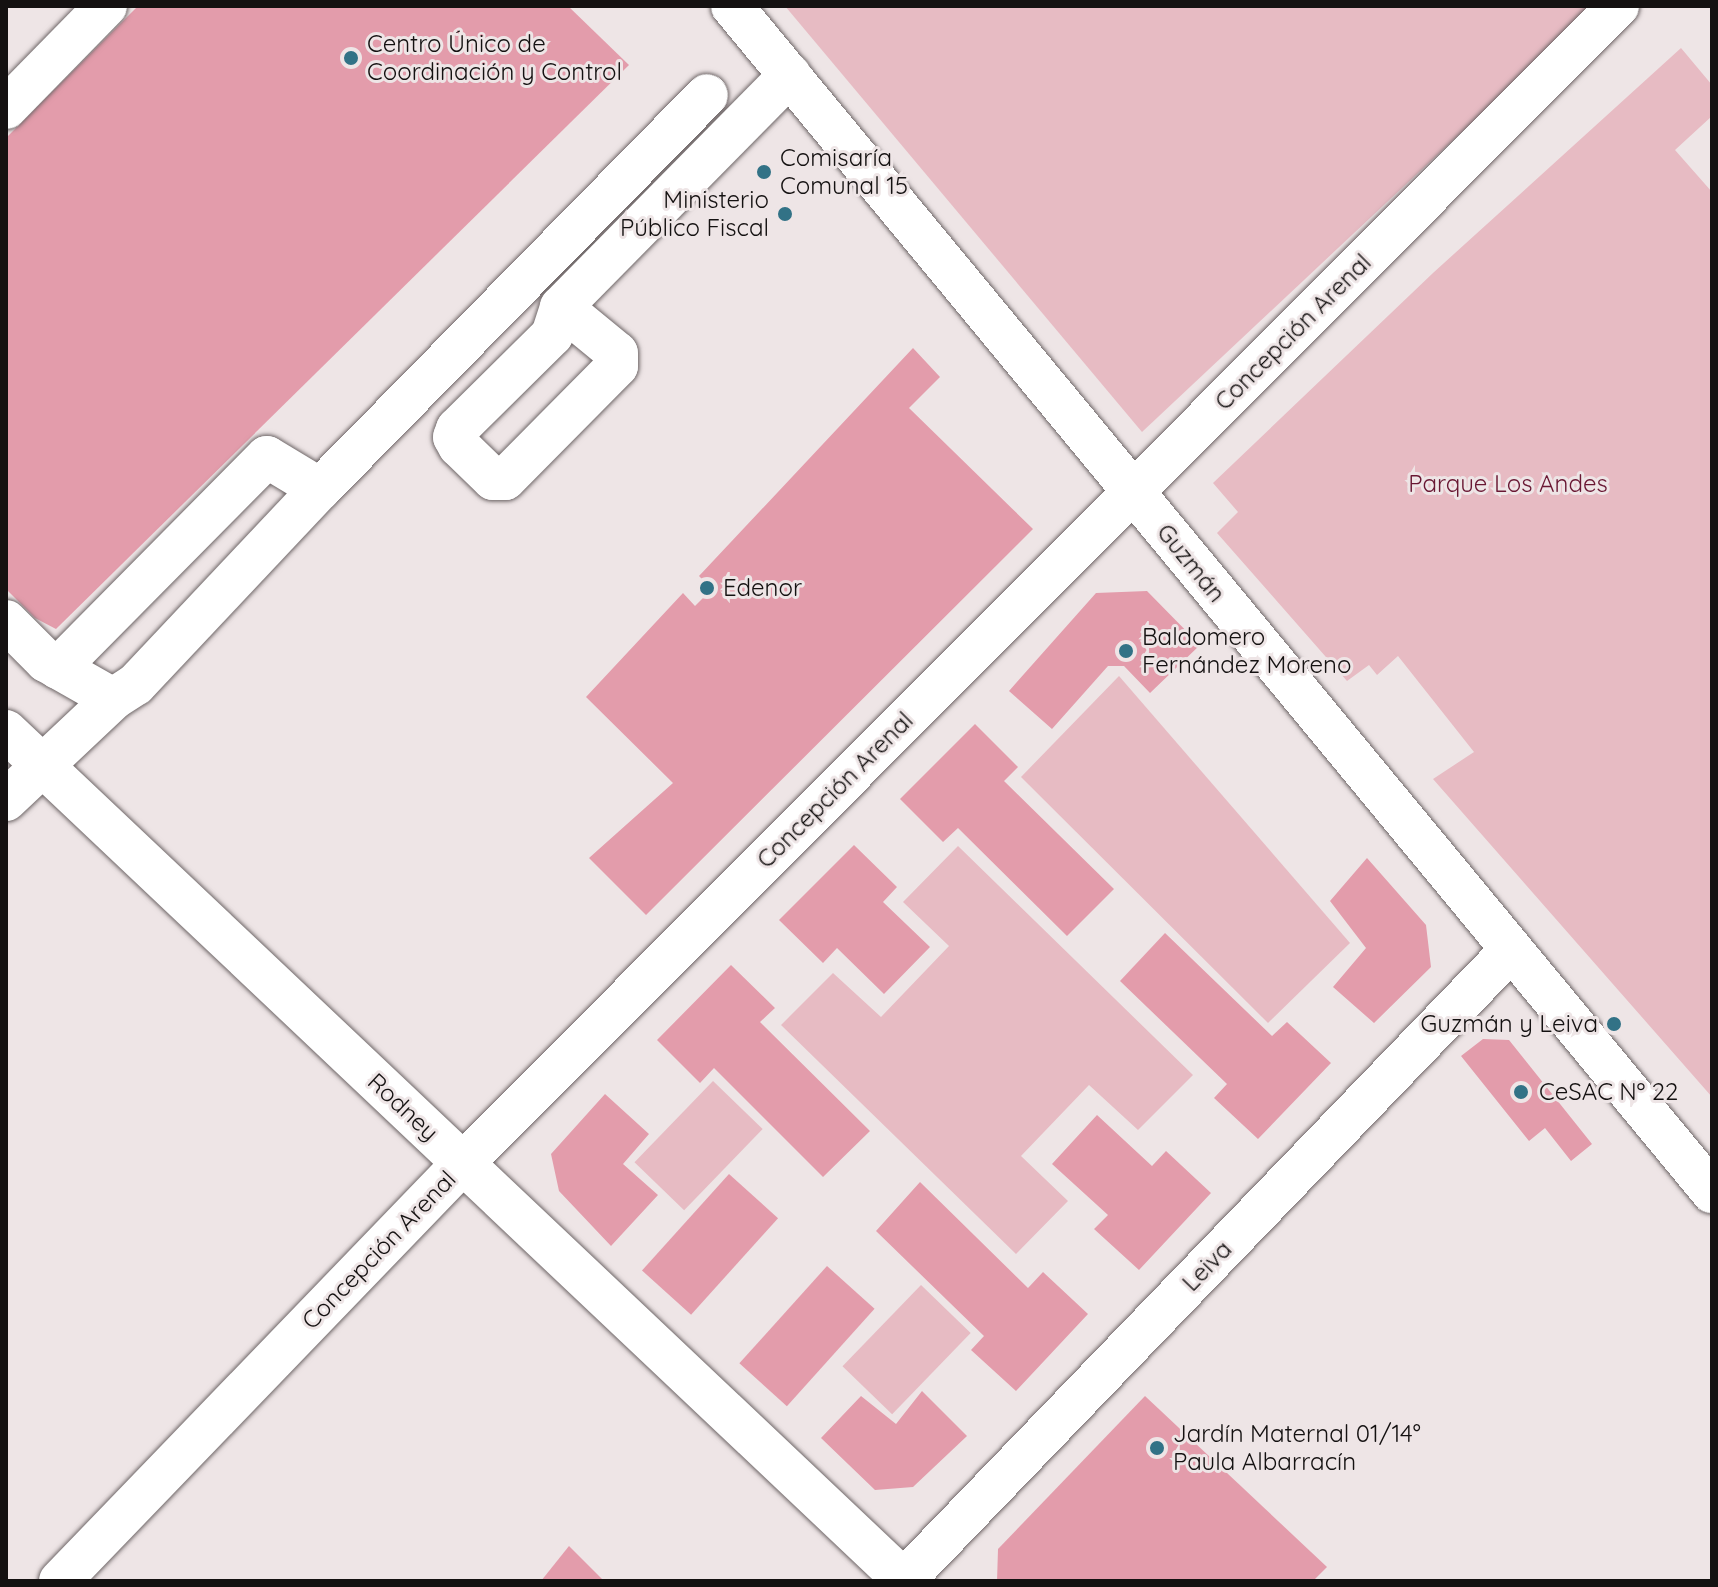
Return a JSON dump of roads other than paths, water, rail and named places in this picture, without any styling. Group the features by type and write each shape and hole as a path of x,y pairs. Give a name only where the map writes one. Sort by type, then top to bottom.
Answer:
{"street":[{"path":"6,108 106,6"},
{"name":"Guzmán","path":"732,6 1712,1192"},
{"name":"Concepción Arenal","path":"60,1581 463,1163 1618,6"},
{"path":"561,307 790,75"},
{"path":"6,800 113,699 136,684 320,489 707,95"},
{"path":"58,668 267,457 320,489"},
{"path":"6,621 58,668 113,699"},
{"name":"Rodney","path":"6,731 904,1581"},
{"name":"Leiva","path":"904,1581 1511,950"}],"place":[{"name":"Centro Único de Coordinación y Control","path":"351,58"},
{"name":"Comisaría Comunal 15","path":"764,172"},
{"name":"Ministerio Público Fiscal","path":"785,214"},
{"name":"Edenor","path":"707,588"},
{"name":"Baldomero Fernández Moreno","path":"1126,651"},
{"name":"Guzmán y Leiva","path":"1614,1024"},
{"name":"CeSAC Nº 22","path":"1521,1092"},
{"name":"Jardín Maternal 01/14° Paula Albarracín","path":"1157,1448"}],"park label":[{"name":"Parque Los Andes","path":"1508,484"}]}
